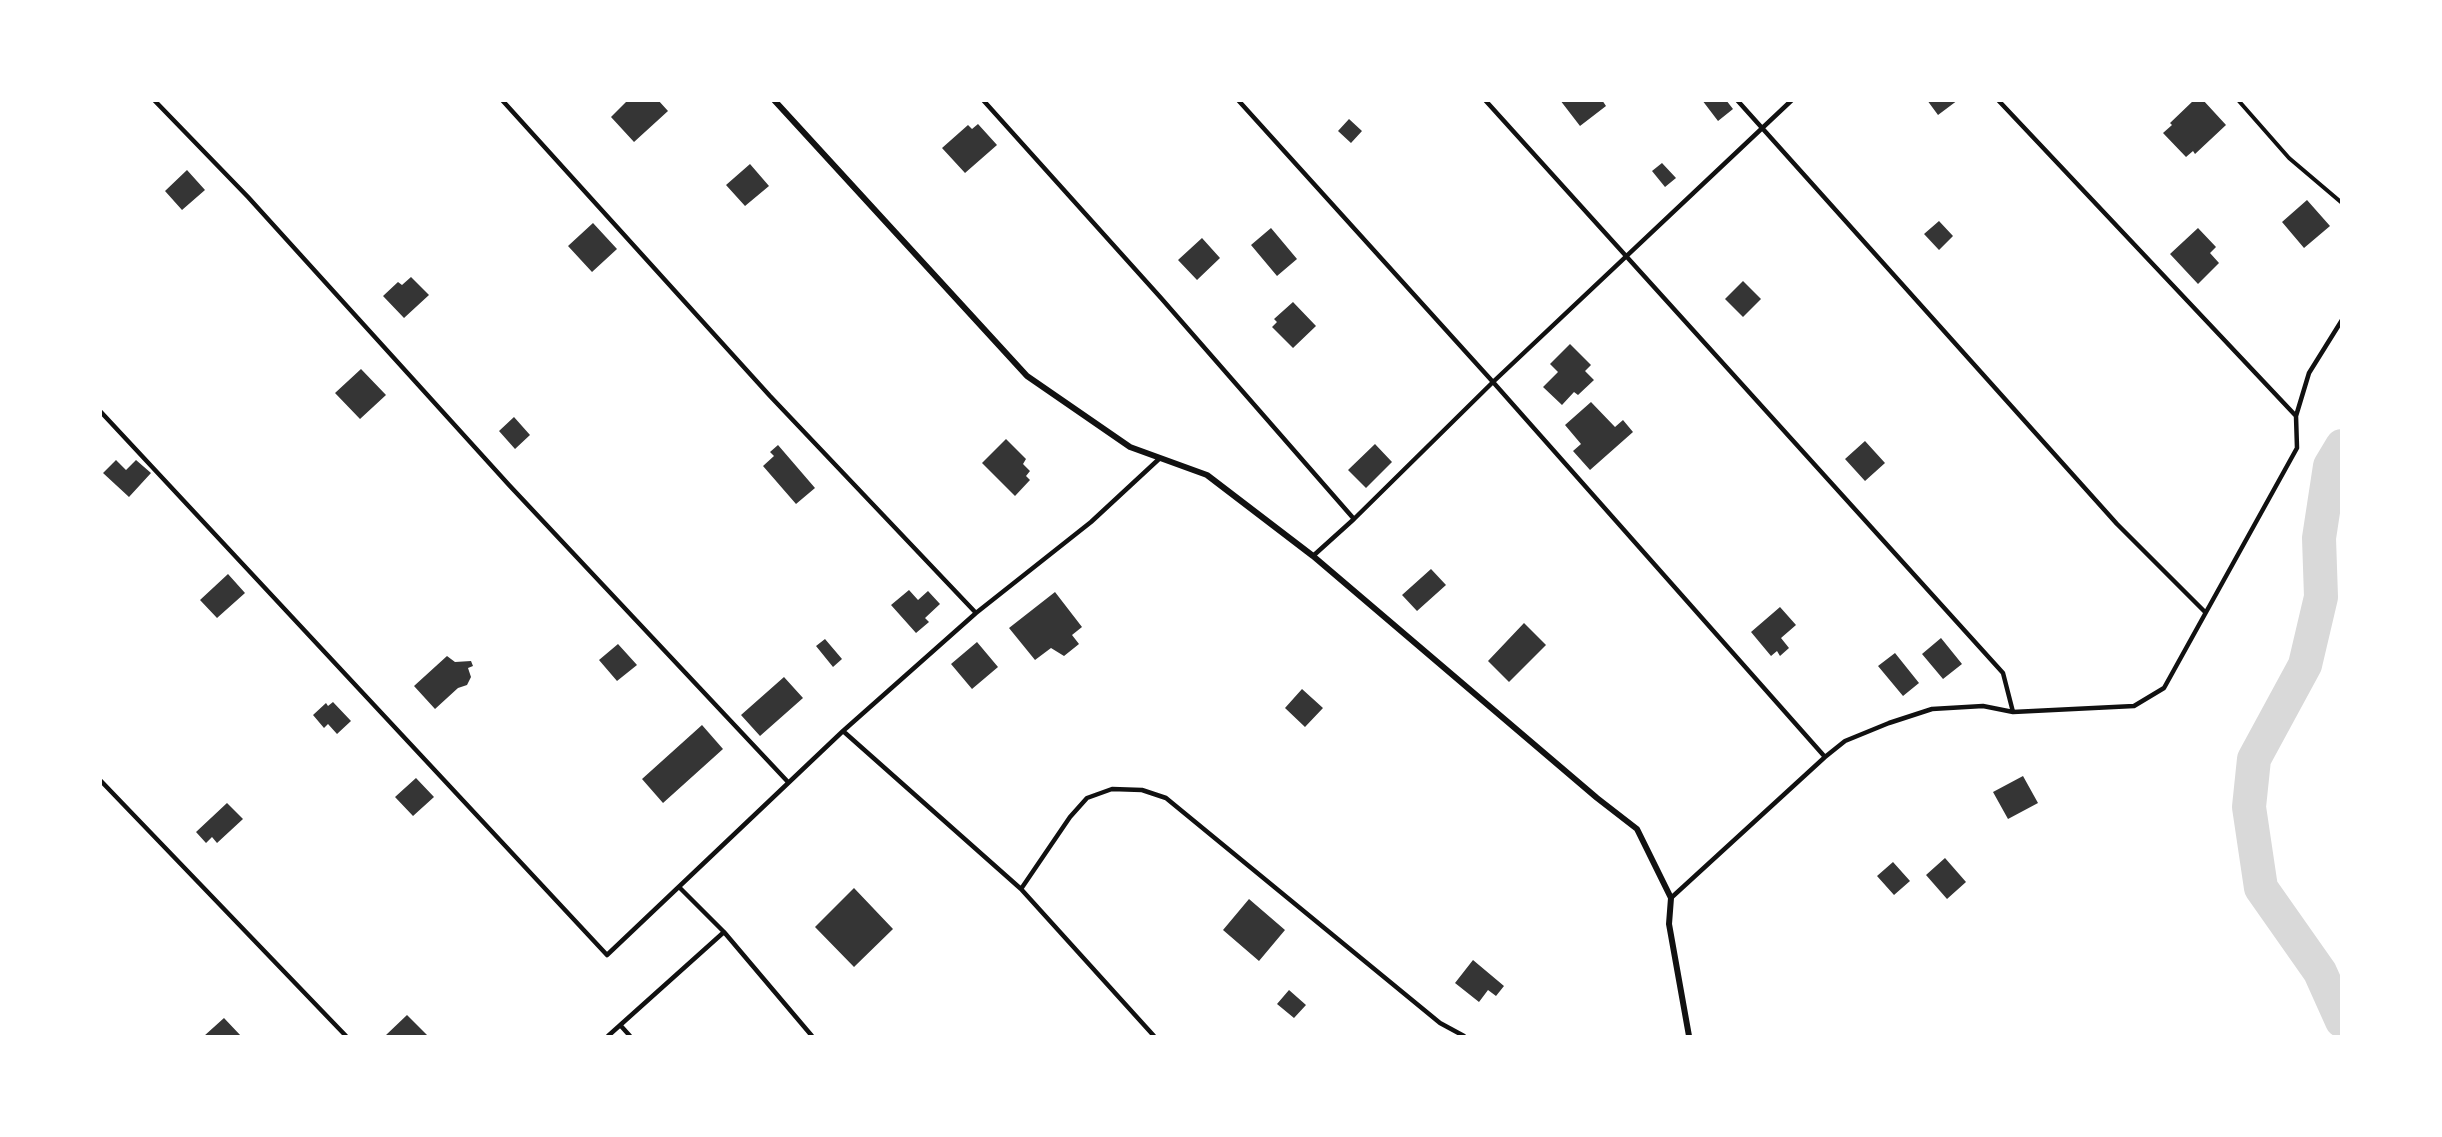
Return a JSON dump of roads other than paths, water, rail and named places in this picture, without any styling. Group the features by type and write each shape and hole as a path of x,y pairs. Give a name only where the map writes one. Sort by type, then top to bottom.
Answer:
{"street":[{"path":"774,100 1027,376 1131,447 1207,475 1313,556 1637,829 1671,898 1669,924 1689,1036"}],"lane":[{"path":"154,100 248,197 518,494 788,782"},
{"path":"501,100 770,396 976,613"},
{"path":"983,100 1161,298 1354,519"},
{"path":"1238,100 1493,382 1825,757"},
{"path":"1485,100 2003,673 2013,712"},
{"path":"1737,100 2117,524 2205,612"},
{"path":"1313,556 1354,519 1493,382 1792,100"},
{"path":"1998,100 2296,416"},
{"path":"1671,898 1845,741 1932,709 1983,706 2013,712 2134,706 2164,688 2297,448 2296,416 2309,373 2342,320"},
{"path":"100,411 607,955 843,730 976,613 1091,522 1160,459"},
{"path":"843,730 1021,889 1154,1036"},
{"path":"100,780 346,1036"},
{"path":"1021,889 1070,817 1088,798 1112,789 1150,792 1166,798 1440,1023 1464,1036"},
{"path":"680,887 724,932 812,1036"},
{"path":"608,1036 724,932"},
{"path":"621,1026 630,1036"}],"waterway":[{"path":"2342,446 2330,466 2319,538 2321,597 2305,665 2254,759 2249,807 2261,888 2320,972 2342,1021"}]}
